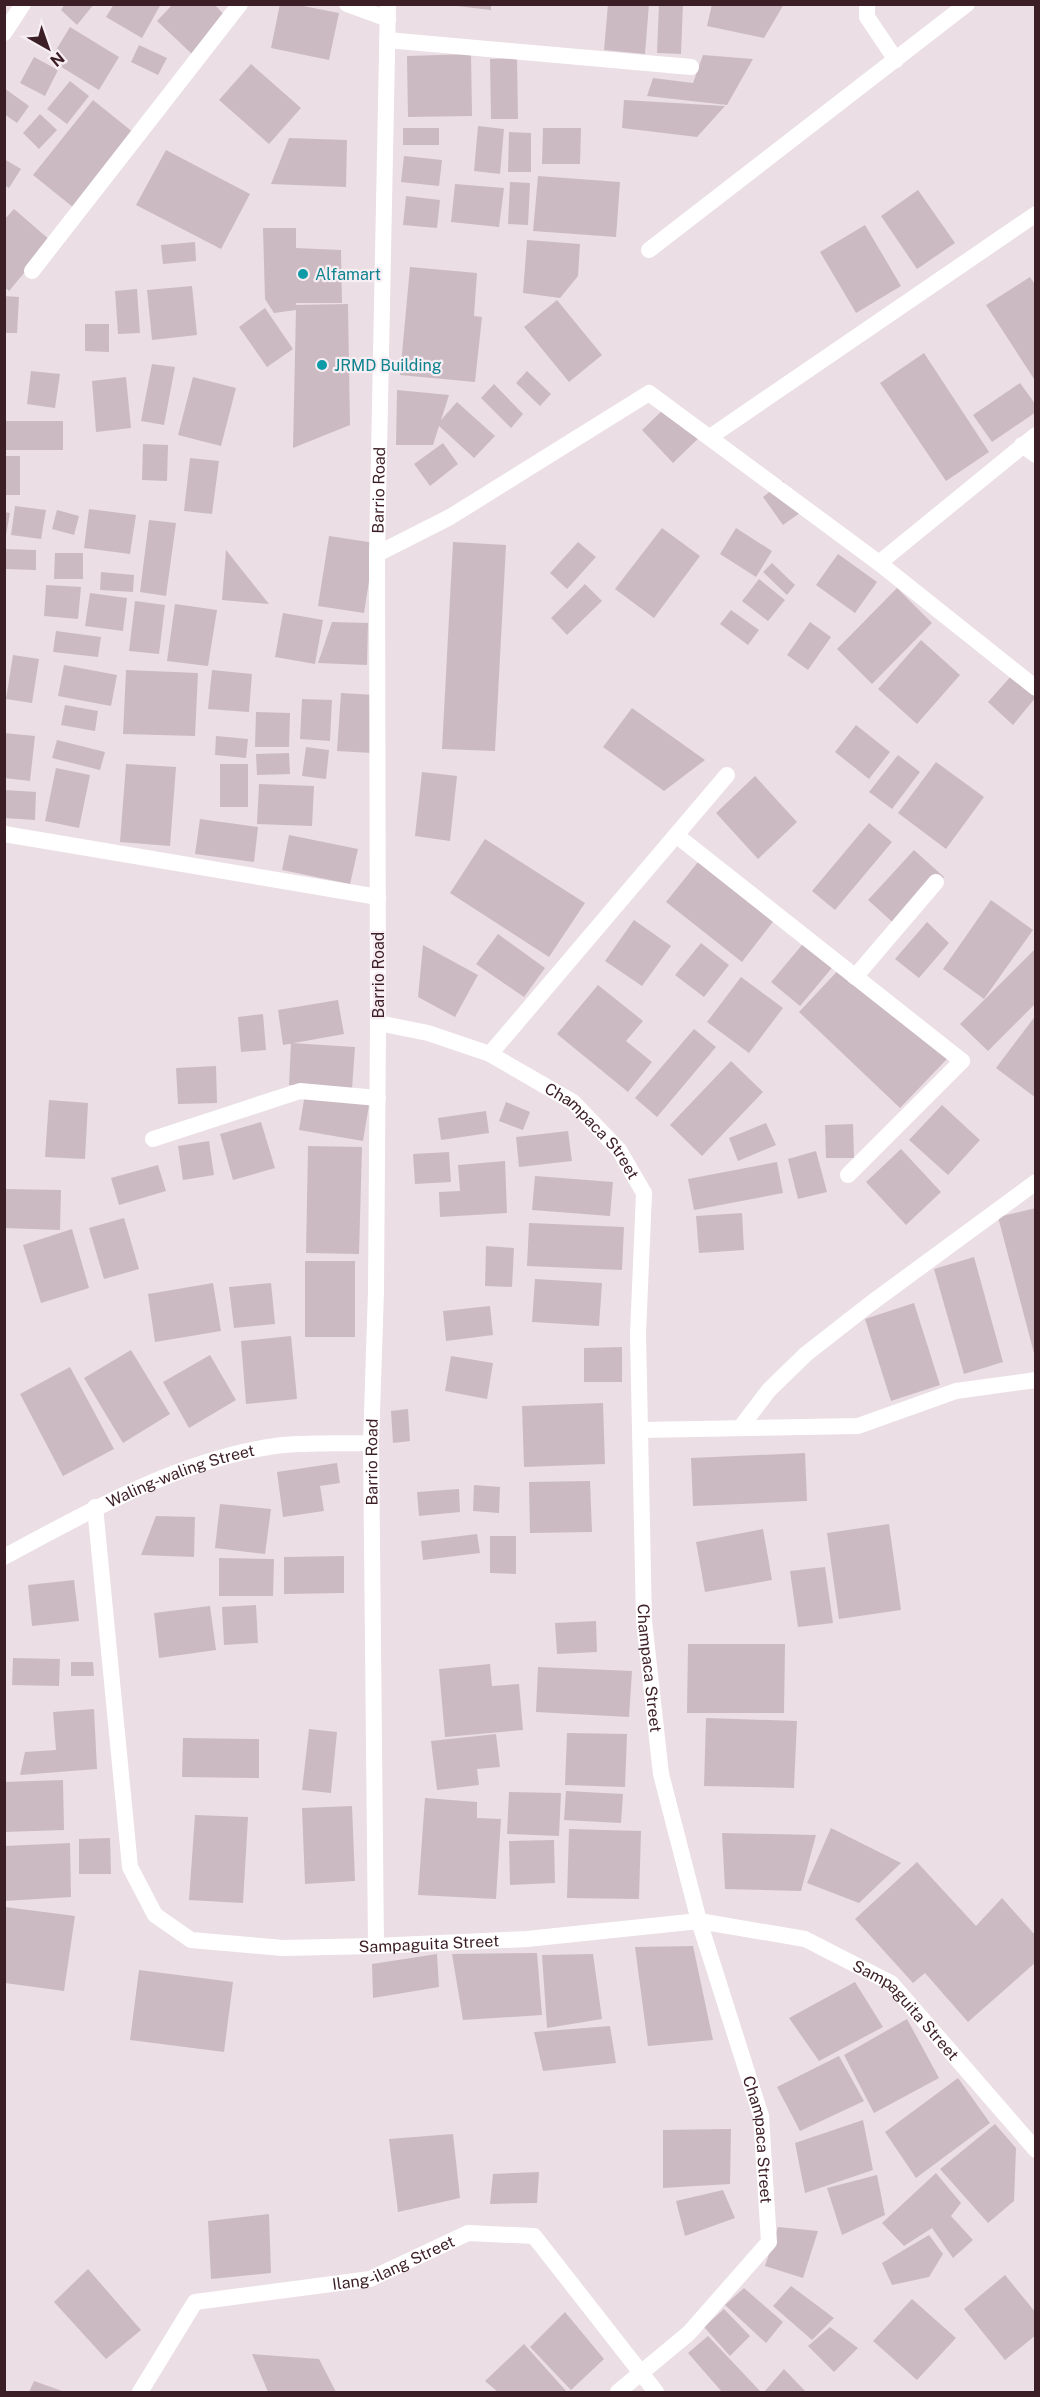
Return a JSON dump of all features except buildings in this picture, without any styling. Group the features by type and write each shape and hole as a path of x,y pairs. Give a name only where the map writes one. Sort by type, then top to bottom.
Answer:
{"street":[{"path":"4,33 23,4"},
{"path":"32,270 240,4"},
{"path":"347,4 388,12"},
{"path":"867,4 867,17 896,60"},
{"path":"649,250 967,4"},
{"name":"Barrio Road","path":"376,1946 371,1443 376,1291 378,1098 377,554 388,12"},
{"path":"387,40 691,67"},
{"path":"710,437 1035,214"},
{"path":"377,554 450,517 649,393 879,564 1035,688"},
{"path":"879,564 1031,445"},
{"path":"490,1054 727,775"},
{"path":"4,834 378,897"},
{"path":"675,835 962,1061 848,1175"},
{"path":"855,977 936,882"},
{"name":"Champaca Street","path":"378,1023 428,1033 490,1054 573,1102 620,1150 644,1193 638,1334 644,1622 661,1774 699,1921 761,2116 769,2241 689,2333 618,2392"},
{"path":"153,1139 300,1091 378,1098"},
{"path":"740,1428 769,1390 806,1354 1035,1182"},
{"path":"640,1430 858,1426 956,1391 1035,1380"},
{"name":"Waling-waling Street","path":"4,1557 95,1508 213,1459 276,1446 371,1443"},
{"name":"Sampaguita Street","path":"95,1508 130,1867 155,1915 191,1940 283,1948 376,1946 527,1939 699,1921 805,1939 891,1983 1035,2150"},
{"name":"Ilang-ilang Street","path":"141,2392 195,2302 370,2279 468,2233 534,2236 656,2392"}],"place":[{"name":"Alfamart","path":"303,274"},
{"name":"JRMD Building","path":"322,365"}]}
